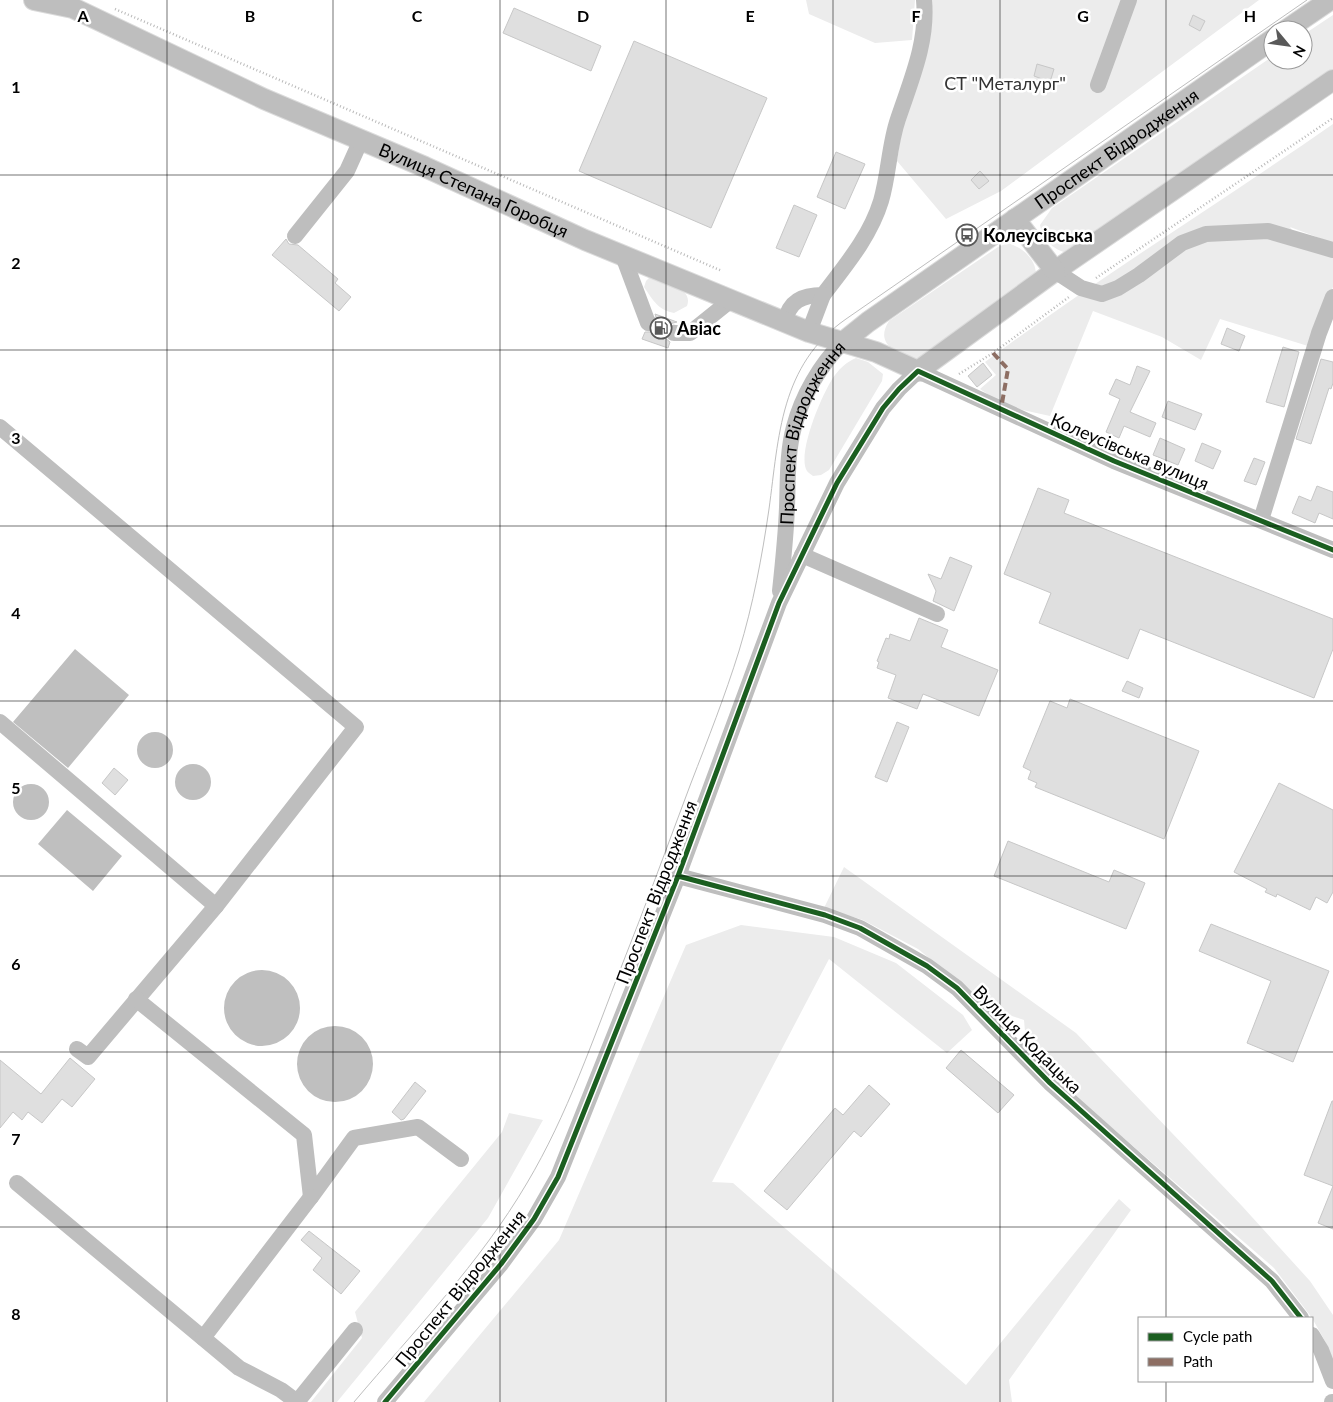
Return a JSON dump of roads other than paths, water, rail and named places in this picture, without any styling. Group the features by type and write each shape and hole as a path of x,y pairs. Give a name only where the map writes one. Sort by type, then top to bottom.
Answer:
{"main road":[{"name":"Вулиця Степана Горобця","path":"34,0 73,8 264,99 623,256 809,332 876,352 918,372"},
{"path":"1301,20 1330,0"},
{"name":"Проспект Відродження","path":"843,342 854,332 1263,46"},
{"name":"Проспект Відродження","path":"918,372 1055,271 1333,80"},
{"path":"1015,219 1055,271"}],"street":[{"path":"809,332 823,295 855,256 880,203 897,121 914,76 923,38 924,0"},
{"path":"1098,85 1129,0"},
{"path":"295,236 347,171 361,140"},
{"path":"1055,271 1081,288 1102,294 1118,288 1182,243 1218,232 1268,231 1333,250"},
{"path":"623,256 648,323"},
{"path":"785,322 793,303 801,297 823,295"},
{"path":"1261,520 1333,297"},
{"path":"674,333 690,333 731,300"},
{"name":"Проспект Відродження","path":"779,603 794,427 810,386 831,354 843,342"},
{"name":"Проспект Відродження","path":"385,1402 501,1264 534,1219 558,1177 678,876 779,603 837,483 878,417 899,389 918,372"},
{"name":"Колеусівська вулиця","path":"918,372 1114,461 1333,550"},
{"path":"0,427 356,727 216,906 88,1057 78,1049"},
{"path":"802,555 937,614"},
{"path":"0,722 216,906"},
{"name":"Вулиця Кодацька","path":"678,876 825,915 868,932 927,966 957,988 1050,1083 1272,1281 1300,1317"},
{"path":"136,1000 304,1135 311,1197"},
{"path":"203,1338 354,1138 418,1127 461,1159"},
{"path":"17,1183 239,1368 281,1390 297,1402 355,1330"},
{"path":"1313,1338 1321,1350 1333,1381"}],"tunnel":[{"path":"648,323 674,333"}],"tram line":[{"path":"354,1402 445,1296 489,1241 527,1183 567,1104 640,920 734,668 749,616 760,563 780,429 786,404 795,380 808,358 824,337 846,319 1307,0"}],"place":[{"name":"Колеусівська","path":"967,235"},
{"name":"Авіас","path":"661,328"}],"park label":[{"name":"СТ \"Металург\"","path":"1005,83"}]}
